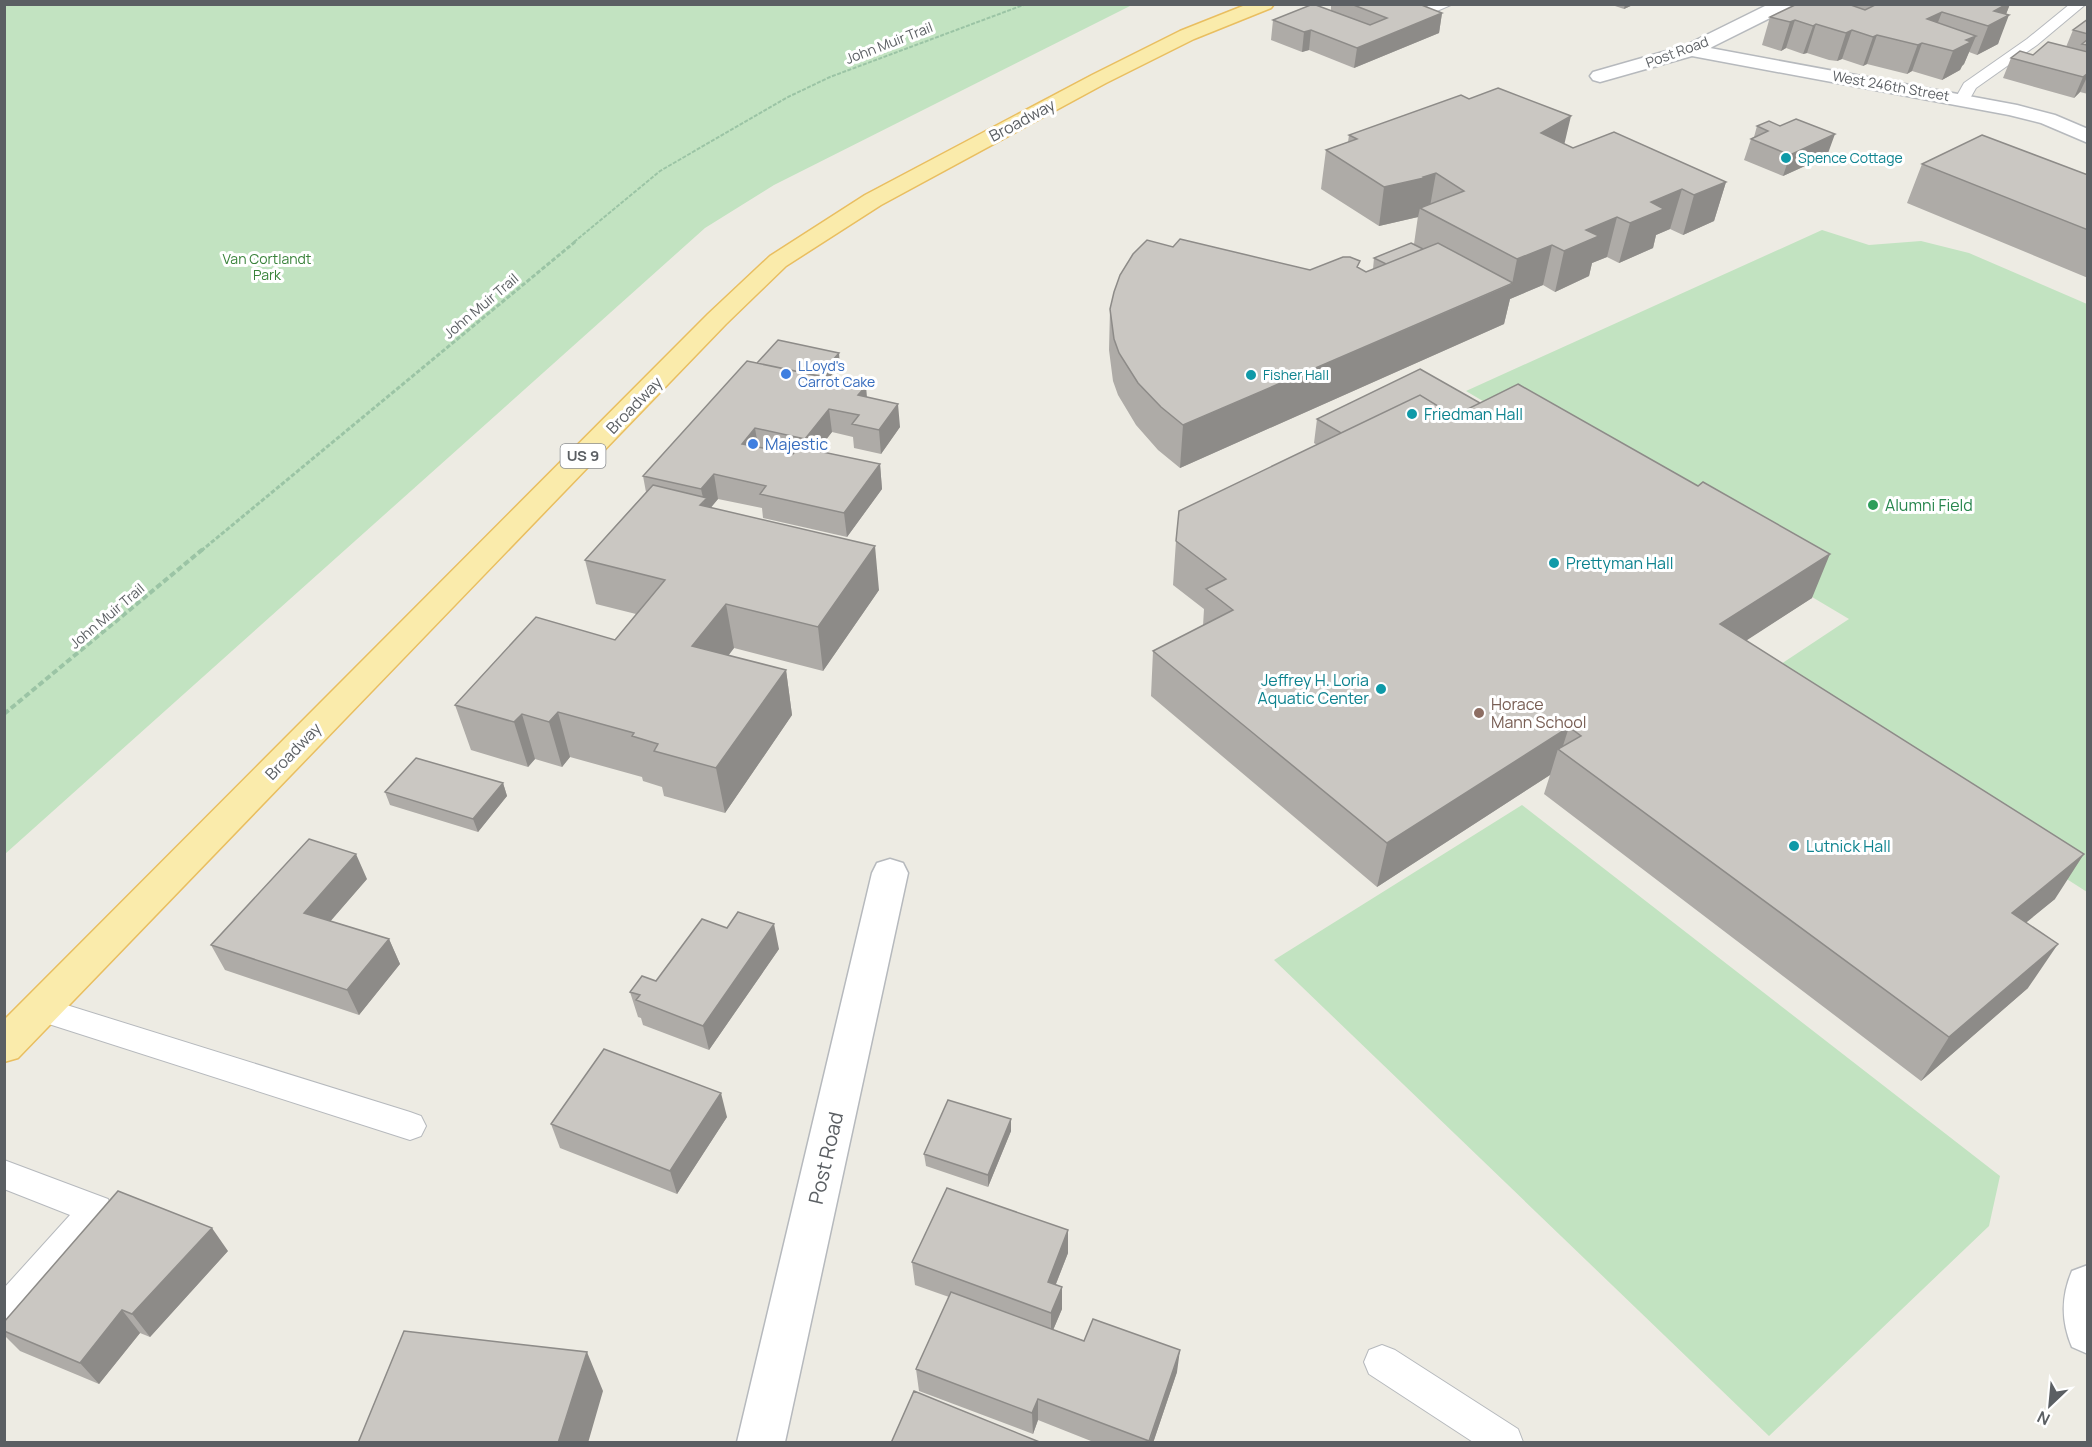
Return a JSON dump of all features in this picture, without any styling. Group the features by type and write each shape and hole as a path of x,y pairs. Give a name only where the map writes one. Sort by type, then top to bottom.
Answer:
{"main road":[{"name":"Broadway","path":"4,1046 717,319 778,261 873,200 1099,79 1187,35 1264,4"}],"street":[{"name":"Post Road","path":"1600,76 1691,50 1784,4"},
{"name":"West 246th Street","path":"1691,50 1963,99 2048,119 2088,137"},
{"name":"Post Road","path":"761,1443 890,873"},
{"path":"2088,1286 2085,1316 2088,1332"}],"lane":[{"path":"1421,14 1446,4"},
{"path":"1963,99 1969,86 2032,42 2079,4"},
{"path":"41,1009 410,1126"},
{"path":"4,1174 96,1210 4,1314"},
{"path":"1382,1362 1505,1443"}],"path":[{"name":"John Muir Trail","path":"4,714 660,171 788,97 830,77 1026,4"}],"green space":[{"name":"Van Cortlandt Park","path":"4,5 1132,5 774,185 705,228 5,854"},
{"name":"Alumni Field","path":"1822,230 1869,245 1921,241 1969,253 2087,304 2087,892 1757,680 1849,619 1466,391"},
{"path":"1522,805 2000,1176 1989,1226 1769,1436 1274,960"}],"building":[{"path":"1313,4 1370,25 1387,18 1351,4 1419,4 1442,13 1357,48 1311,30 1304,32 1273,20"},
{"path":"1797,4 1848,4 1865,10 1877,4 2007,4 1994,11 2009,15 1988,26 1942,12 1927,19 1976,36 1966,40 1971,42 1953,51 1922,43 1918,45 1877,35 1873,37 1852,30 1846,33 1816,24 1813,26 1795,20 1790,22 1770,17"},
{"path":"2088,19 2088,34 2073,30"},
{"path":"2048,42 2088,52 2088,73 2083,77 2011,58 2020,51 2033,55"},
{"path":"1498,88 1571,116 1541,133 1573,148 1614,132 1726,182 1694,195 1682,189 1651,202 1664,209 1630,223 1617,217 1586,230 1599,236 1564,251 1552,245 1517,259 1420,208 1464,191 1436,173 1384,187 1326,150 1357,139 1349,135 1461,95 1469,99"},
{"path":"1796,119 1835,134 1790,155 1751,139 1768,131 1757,126 1769,121 1780,126"},
{"path":"1982,135 2088,175 2088,230 1922,164"},
{"name":"Fisher Hall","path":"1180,239 1310,270 1343,257 1350,257 1360,261 1357,267 1366,272 1438,243 1513,283 1183,425 1161,407 1138,383 1119,353 1114,339 1110,309 1120,275 1133,254 1147,240 1173,247"},
{"path":"1411,243 1423,249 1386,264 1374,258"},
{"path":"778,340 839,353 819,376 757,363"},
{"path":"747,361 866,386 858,395 898,404 879,430 852,424 859,415 829,409 805,439 755,428 742,444 793,454 799,447 880,464 844,513 760,494 766,486 714,474 701,489 643,476"},
{"path":"1420,369 1480,403 1454,416 1420,395 1341,433 1317,419"},
{"path":"1518,384 1698,486 1703,482 1830,554 1720,624 2084,854 2012,913 2058,944 1949,1037 1558,749 1581,736 1569,727 1387,843 1153,651 1233,610 1206,589 1226,579 1176,541 1179,511 1420,395 1454,416"},
{"path":"653,485 707,498 700,505 875,546 818,627 726,604 692,646 786,670 716,768 654,751 658,744 632,736 634,733 558,712 549,722 522,714 514,722 455,705 536,617 615,640 665,580 585,560"},
{"path":"416,758 503,783 473,819 385,792"},
{"path":"309,839 356,854 304,913 389,939 347,990 211,945"},
{"path":"738,912 774,924 703,1026 636,1000 640,995 630,992 642,976 656,981 702,919 727,928"},
{"path":"604,1049 721,1093 670,1171 551,1124"},
{"path":"948,1100 1011,1119 988,1175 924,1154"},
{"path":"947,1188 1068,1230 1048,1282 1062,1287 1051,1313 912,1262"},
{"path":"118,1191 212,1228 132,1314 122,1310 80,1363 4,1331 4,1322"},
{"path":"951,1292 1084,1341 1093,1319 1180,1350 1149,1441 1038,1399 1032,1413 916,1369"},
{"path":"404,1331 587,1352 558,1443 358,1443"},
{"path":"914,1391 1042,1443 891,1443"}],"place":[{"name":"Spence Cottage","path":"1786,158"},
{"name":"LLoyd's Carrot Cake","path":"786,374"},
{"name":"Fisher Hall","path":"1251,375"},
{"name":"Friedman Hall","path":"1412,414"},
{"name":"Majestic","path":"753,444"},
{"name":"Alumni Field","path":"1873,505"},
{"name":"Prettyman Hall","path":"1554,563"},
{"name":"Jeffrey H. Loria Aquatic Center","path":"1381,689"},
{"name":"Horace Mann School","path":"1479,713"},
{"name":"Lutnick Hall","path":"1794,846"}]}
